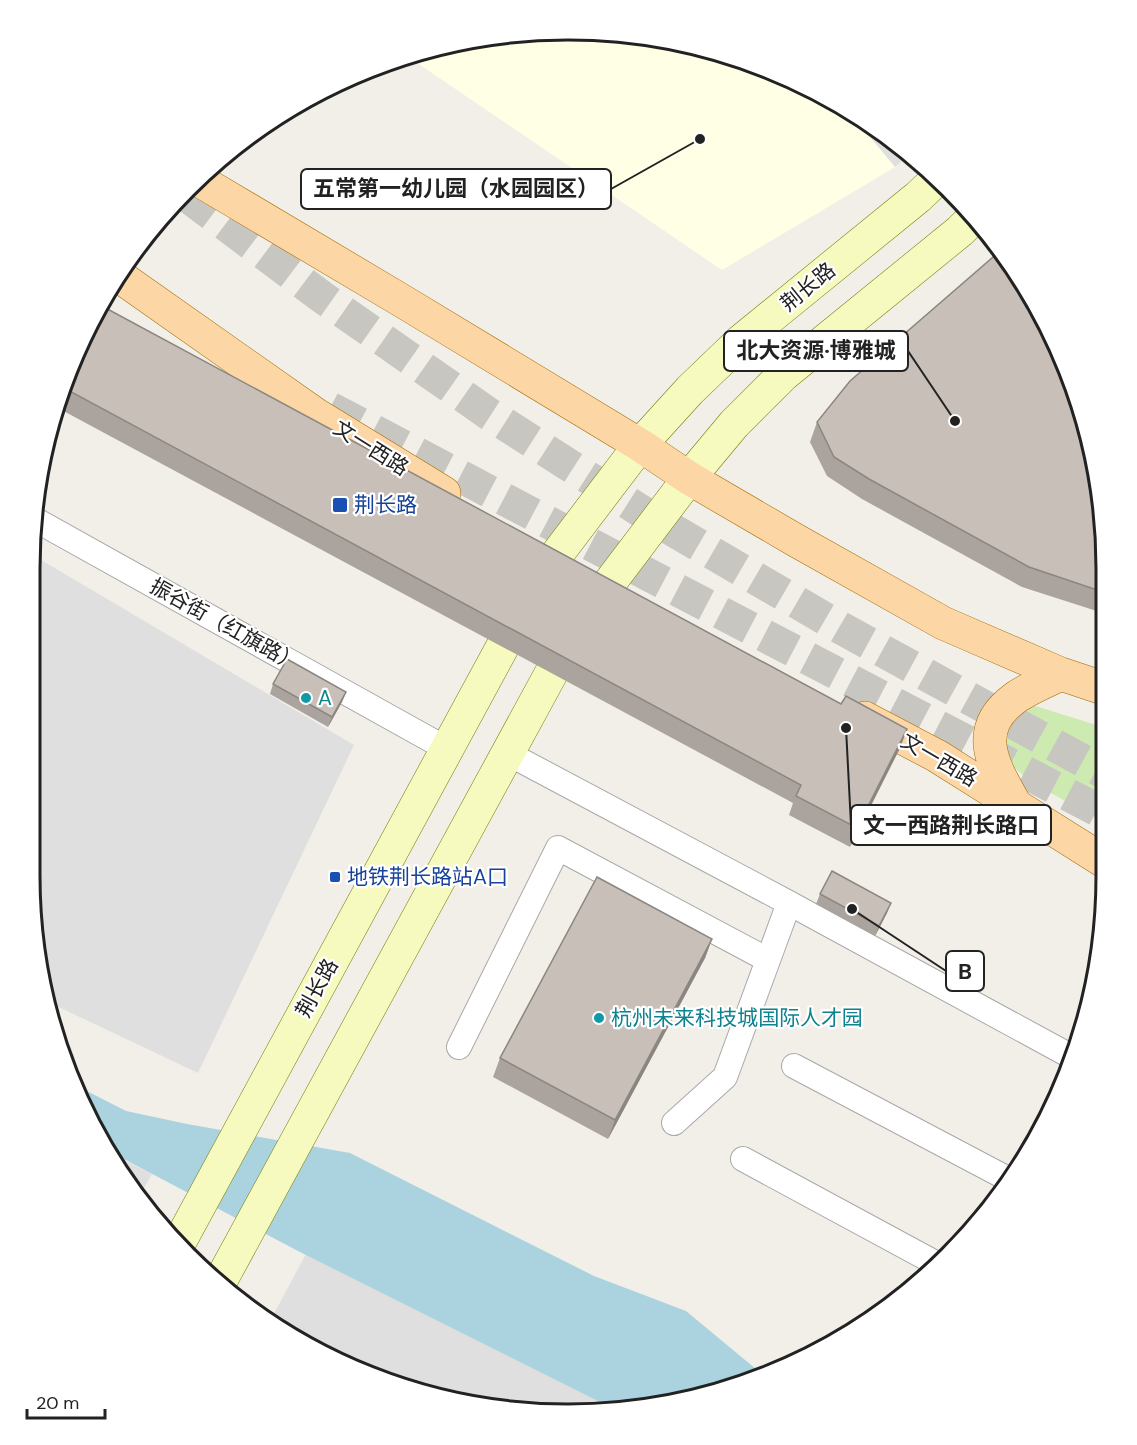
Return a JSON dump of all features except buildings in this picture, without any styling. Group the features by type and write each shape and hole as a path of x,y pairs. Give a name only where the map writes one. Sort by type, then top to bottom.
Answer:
{"main road":[{"path":"206,185 640,445 689,478 808,547 943,623 1061,674 1096,686"},
{"name":"荆长路","path":"224,1275 566,646 582,571 640,445 690,390 741,341 931,185"},
{"name":"荆长路","path":"183,1237 517,620 582,571 689,478 734,423 783,375 968,223"},
{"name":"文一西路","path":"125,281 315,414 471,510"},
{"path":"528,542 638,600"},
{"path":"1016,806 997,772 989,747 990,730 997,715 1015,698 1061,674"},
{"name":"文一西路","path":"838,704 938,756 1096,856"}],"street":[{"name":"振谷街（红旗路）","path":"43,524 447,748"},
{"path":"507,753 1065,1053"},
{"path":"459,1047 558,848 768,960"},
{"path":"674,1123 725,1077 789,903"},
{"path":"794,1066 1003,1176"},
{"path":"743,1160 931,1260"}],"shaded area":[{"path":"568,40 637,45 705,58 771,81 832,111 865,131 895,167 722,270 417,63 500,45"},
{"path":"865,131 902,160 895,167"},
{"path":"40,560 354,745 198,1073 57,1006 45,945 40,876"},
{"path":"123,1159 152,1174 143,1189"},
{"path":"314,1239 616,1402 534,1403 500,1400 432,1387 366,1364 335,1350 273,1315"}],"green space":[{"path":"1029,704 1096,725 1096,818 1031,782 1002,757 1001,730"}],"water":[{"path":"86,1091 126,1111 350,1153 594,1276 686,1311 756,1369 705,1387 637,1400 602,1403 298,1251 122,1158"}],"tunnel":[{"path":"191,199 322,297 489,414 647,515 841,628 1096,768"},
{"path":"330,408 1096,809"}],"place":[{"name":"五常第一幼儿园（水园园区）","path":"700,139"},
{"name":"北大资源·博雅城","path":"955,421"},
{"name":"荆长路","path":"340,505"},
{"name":"A","path":"306,698"},
{"name":"文一西路荆长路口","path":"846,728"},
{"name":"地铁荆长路站A口","path":"335,877"},
{"name":"B","path":"852,909"},
{"name":"杭州未来科技城国际人才园","path":"599,1018"}]}
